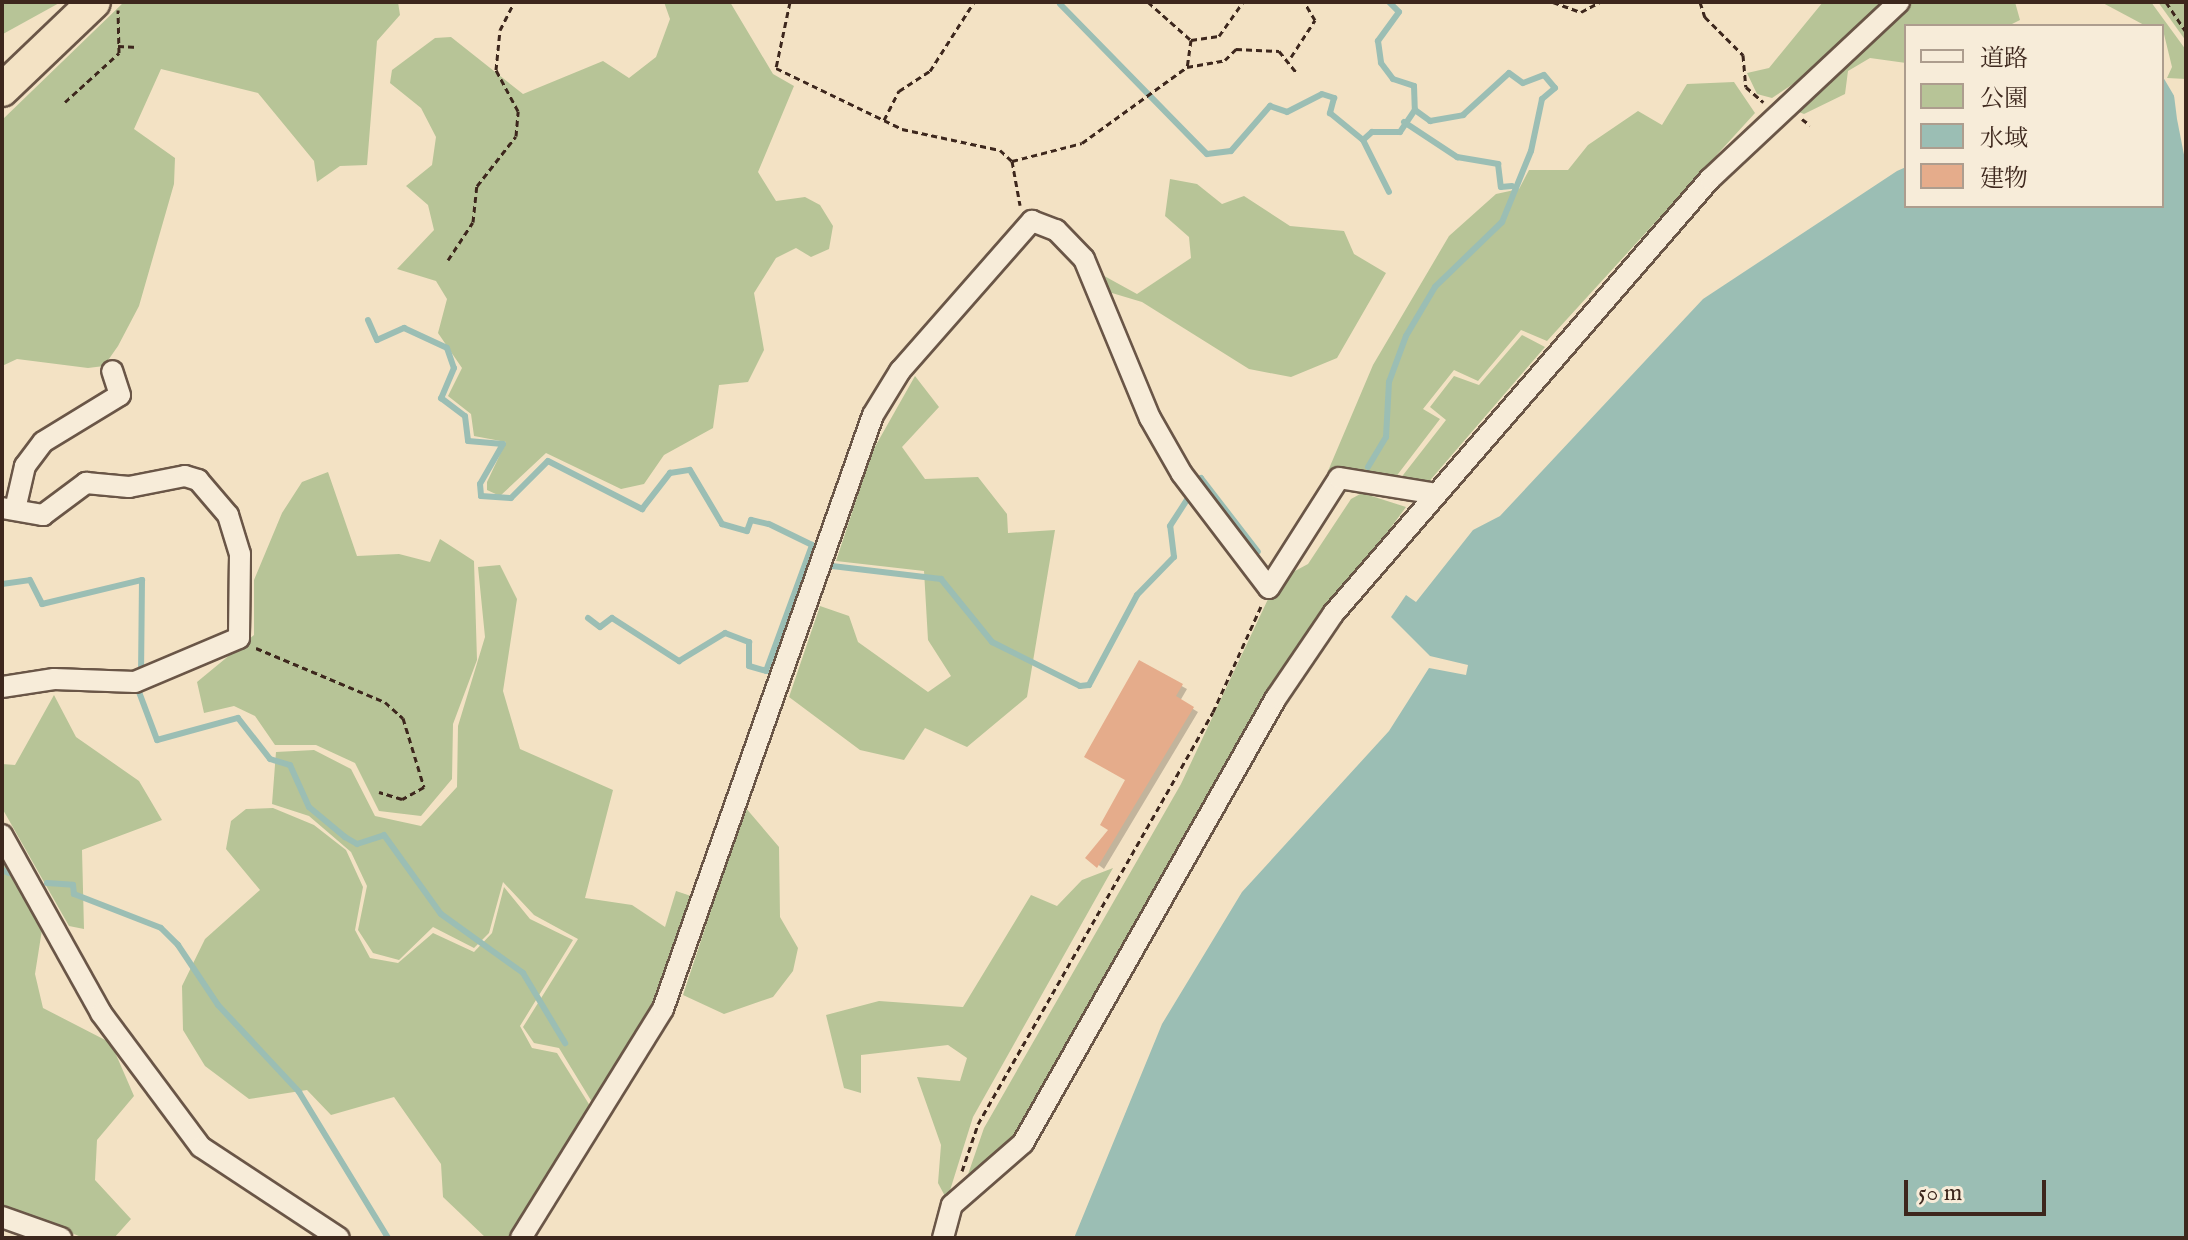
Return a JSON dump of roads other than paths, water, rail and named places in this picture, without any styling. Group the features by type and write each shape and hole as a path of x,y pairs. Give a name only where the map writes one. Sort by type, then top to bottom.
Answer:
{"highway":[{"path":"2,90 94,2"}],"street":[{"path":"943,1238 952,1205 1023,1143 1276,698 1431,493 1710,179 1899,2"},
{"path":"521,1238 663,1009 873,415 900,371 1032,221 1056,230 1084,259 1163,440 1269,588 1339,478 1431,493"},
{"path":"2,687 54,679 135,682 239,638 240,554 228,515 198,480 86,483 43,515 9,507 25,466 43,442 120,395 112,371"},
{"path":"2,835 101,1013 201,1147 339,1238"},
{"path":"2,1217 61,1238"}],"water":[{"path":"2164,79 2186,116 2186,1238 1074,1238 1162,1024 1242,892 1389,731 1429,668 1466,675 1468,665 1430,656 1391,617 1406,595 1416,602 1473,530 1500,516 1703,299 1904,168 1904,208 2164,208"}],"waterway":[{"path":"1389,2 1399,12 1378,41 1381,63 1393,79 1414,86 1415,110"},
{"path":"1060,4 1207,154 1231,151 1270,106 1287,112 1322,94 1334,98 1330,113 1363,140 1372,132 1400,132 1415,110 1430,121 1463,115 1509,73 1523,83 1544,75 1555,88 1542,99 1531,151 1502,222 1435,287 1406,336 1389,382 1386,437 1368,467"},
{"path":"1404,122 1457,157 1498,164 1501,187 1512,186"},
{"path":"1363,140 1389,192"},
{"path":"368,320 377,340 404,328 447,348 454,368 441,398 465,416 468,441 503,444 480,484 481,496 511,498 548,461 642,509 670,473 690,470 722,524 747,531 751,520 769,524 812,545 832,566 941,579 992,642 1080,686 1089,685 1137,595 1174,557 1170,526 1201,478 1258,552"},
{"path":"588,618 600,627 612,618 679,661 725,633 749,642 749,666 766,671 812,545"},
{"path":"2,584 30,580 42,604 142,580 141,676"},
{"path":"136,684 157,740 238,718 270,759 290,765 309,807 345,837 357,844 384,835 441,914 523,973 565,1043"},
{"path":"2,870 9,873"},
{"path":"47,883 73,885 74,894 161,928 178,945 218,1005 299,1092 388,1238"}]}
